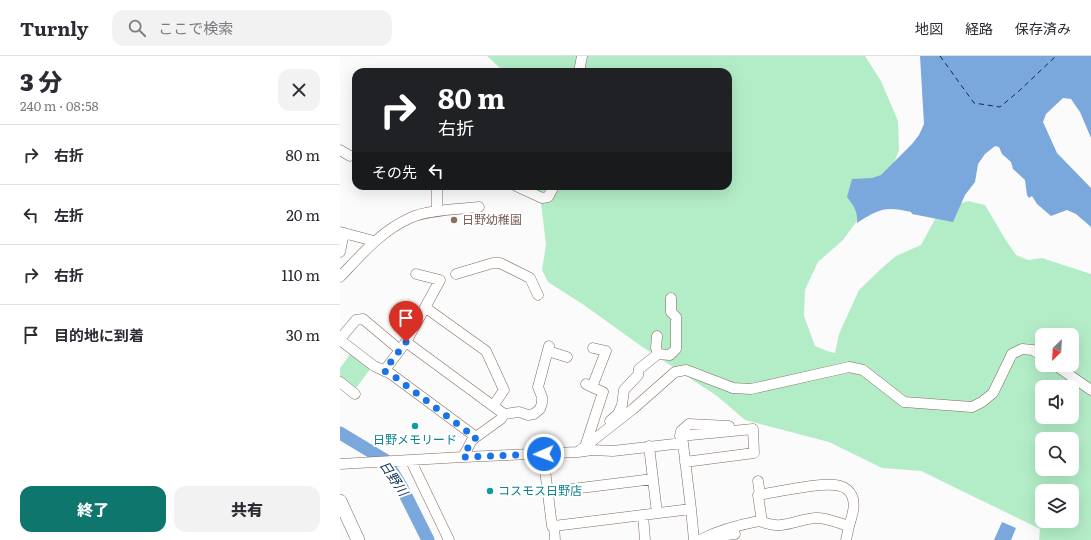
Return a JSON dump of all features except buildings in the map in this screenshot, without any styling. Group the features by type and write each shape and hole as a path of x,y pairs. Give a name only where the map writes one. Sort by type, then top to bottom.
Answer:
{"main road":[{"path":"340,501 358,540"}],"street":[{"path":"580,68 582,56"},
{"path":"340,150 350,156"},
{"path":"437,190 437,212"},
{"path":"525,190 542,198 548,198 552,190"},
{"path":"340,276 374,241 410,217 479,207"},
{"path":"340,252 342,233 374,241"},
{"path":"456,274 493,263 500,263 530,278 533,290"},
{"path":"416,274 440,280 448,279 456,274 465,265"},
{"path":"384,371 403,346 426,308 440,280"},
{"path":"657,336 656,348 658,354 667,359 676,349 676,317 671,312 670,298"},
{"path":"426,308 486,351 504,390 493,406"},
{"path":"476,438 391,374 374,366 340,339 356,320 363,319 504,414 519,412 534,414 540,409 542,397 538,387 548,348 567,357"},
{"path":"581,450 603,392 589,386 606,351 593,348"},
{"path":"581,450 610,428 675,372 686,370 734,388 751,389 849,367 863,370 904,402 972,407 982,402 993,393 1012,354 1022,349 1035,351"},
{"path":"610,428 609,422 618,414 622,405 624,390 638,374 639,368 658,354"},
{"path":"1065,372 1091,390"},
{"path":"340,382 354,394"},
{"path":"463,457 472,440 501,419 504,414"},
{"path":"340,464 544,454 581,450 612,450 649,446 681,439 753,429 754,453 685,462"},
{"path":"681,439 694,540"},
{"path":"649,446 657,513"},
{"path":"544,454 555,540"},
{"path":"407,461 449,540"},
{"path":"548,492 653,479"},
{"path":"758,481 760,495 758,495 762,522"},
{"path":"760,495 828,484 847,488 852,495 854,502 846,540"},
{"path":"554,526 691,509"},
{"path":"643,515 645,540"},
{"path":"700,540 714,533 741,524 759,521 780,525 816,518 849,526"},
{"path":"716,540 727,535 735,534"}],"green space":[{"path":"487,56 865,56 881,81 898,121 899,150 887,180 843,240 818,262 805,290 804,316 815,346 835,353 839,334 859,290 896,256 921,245 940,210 968,201 985,205 1016,255 1028,260 1042,258 1091,274 1091,540 1039,540 1040,529 1038,528 1079,528 1079,484 1035,484 1035,527 921,471 882,468 829,442 745,420 717,396 548,282 542,270 546,245 541,202 533,190 732,190 732,68 499,68"},
{"path":"351,353 371,368 356,388 340,377 340,368"}],"water":[{"path":"920,56 1091,56 1091,138 1080,112 1071,99 1063,98 1046,114 1043,122 1057,153 1091,188 1091,227 1076,214 1067,210 1051,216 1037,204 1032,196 1029,198 1027,195 1025,180 1013,169 1011,162 1002,154 999,147 995,146 985,154 978,164 975,182 965,195 953,222 912,214 911,212 902,210 888,209 877,212 857,223 855,209 847,197 852,179 872,178 881,175 912,144 919,135 924,124"},
{"path":"1002,522 1016,528 1011,540 994,540"}],"waterway":[{"name":"日野川","path":"340,433 385,460 401,486 428,540"}],"ferry route":[{"path":"940,56 974,103 1000,107 1056,56"}],"place":[{"name":"日野幼稚園","path":"454,220"},
{"name":"日野メモリード","path":"415,426"},
{"name":"コスモス日野店","path":"490,491"}],"route":[{"path":"406,342 384,371 391,374 476,438 472,440 463,457 544,454"}]}
